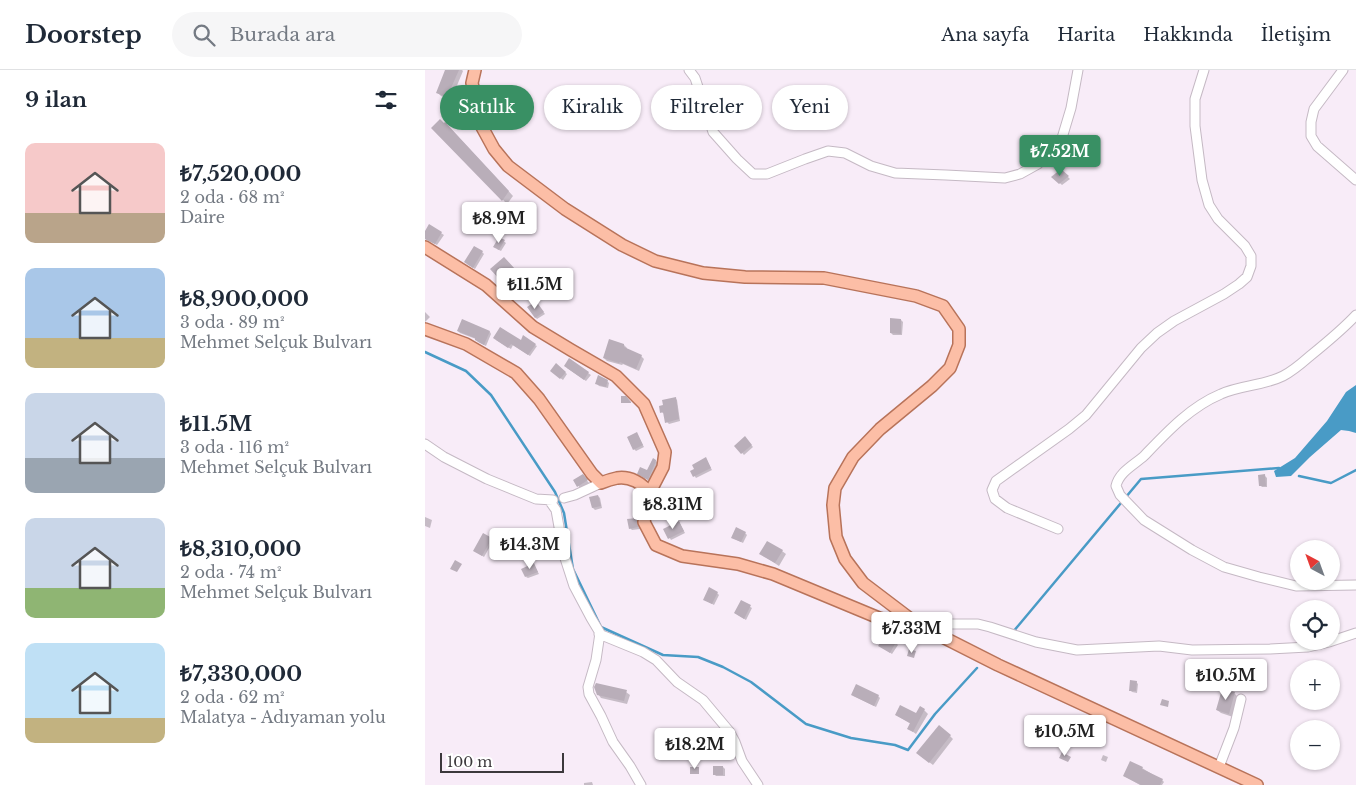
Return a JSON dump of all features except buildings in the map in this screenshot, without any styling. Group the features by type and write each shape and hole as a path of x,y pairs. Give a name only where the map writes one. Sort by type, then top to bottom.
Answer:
{"main road":[{"path":"475,70 472,83 482,127 494,148 508,166 565,209 622,245 655,261 703,273 824,278 916,296 943,306 959,329 959,345 950,368 932,386 880,429 853,458 835,488 833,506 836,537 845,559 863,583 917,624 998,665 1257,785"},
{"path":"425,247 487,285 533,326 617,376 644,404 665,452 663,467 649,494 644,522 657,545 682,556 738,564 773,574 879,618 898,623 917,624"},
{"path":"425,329 466,344 517,373 539,399 592,474 601,483 618,478 635,480 647,489 649,494"}],"street":[{"path":"689,70 695,78 713,132 753,174 767,174 828,150 845,152 871,166 895,173 1005,178 1020,174 1038,164 1050,153 1061,138 1071,108 1078,70"},
{"path":"1058,529 1007,508 995,499 992,490 996,481 1086,415 1141,348 1157,333 1174,321 1239,284 1247,277 1251,266 1251,256 1245,246 1218,219 1209,205 1202,180 1195,126 1195,99 1204,70"},
{"path":"1343,70 1314,109 1311,122 1311,136 1317,146 1356,180"},
{"path":"1356,315 1326,343 1284,376 1267,383 1221,393 1197,406 1118,480 1116,486 1121,495 1144,520 1192,550 1224,567 1296,586 1356,585"},
{"path":"425,444 487,479 536,499 556,500 575,496 601,483"},
{"path":"556,500 564,555 574,586 599,634 596,660 588,687 589,694 613,742 641,785"},
{"path":"917,624 978,624 1036,642 1077,650 1159,646 1193,650 1270,649 1308,646 1355,634"},
{"path":"599,634 643,652 656,660 677,682 703,700 729,731 742,761 758,785"},
{"path":"1219,767 1234,728 1241,699"}],"water":[{"path":"1356,385 1356,433 1341,430 1291,476 1276,477 1274,471 1295,458 1327,421 1346,392"}],"waterway":[{"path":"425,352 466,371 491,395 555,492 564,513 573,569 601,627 663,655 698,657 723,667 751,682 806,724 851,738 895,745 908,750 935,714 977,668"},
{"path":"1013,632 1141,479 1279,468"},
{"path":"1299,476 1331,483 1356,470"}]}
